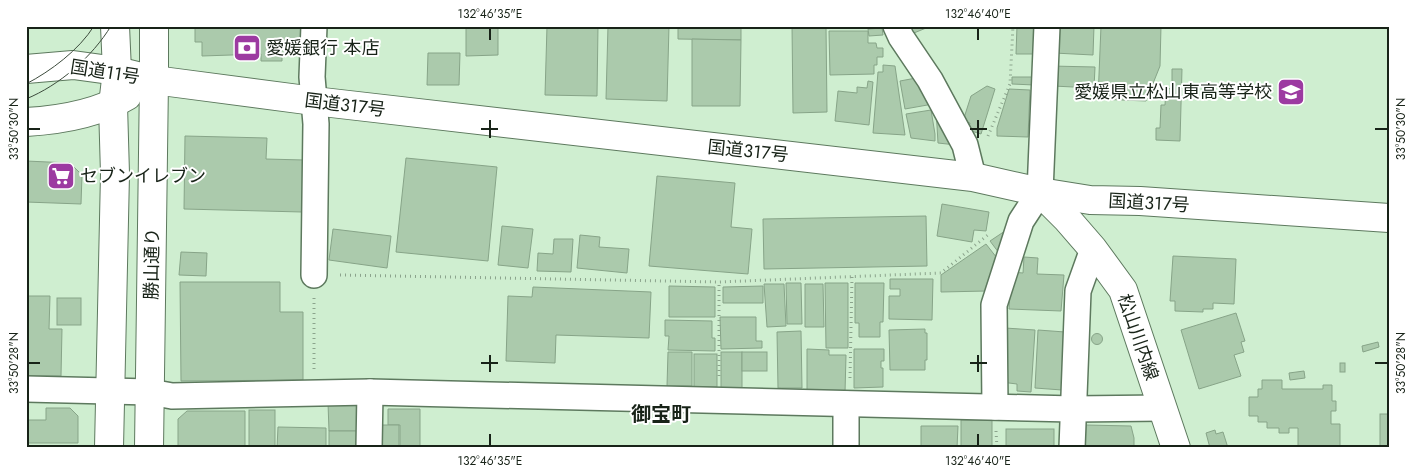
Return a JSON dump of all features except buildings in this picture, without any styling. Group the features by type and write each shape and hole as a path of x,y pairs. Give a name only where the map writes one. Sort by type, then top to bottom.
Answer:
{"main road":[{"path":"109,448 115,174 113,105 117,71 115,26"},
{"name":"勝山通り","path":"149,448 154,26"},
{"name":"国道11号","path":"26,69 73,65 117,71 154,80"},
{"path":"113,105 154,80"},
{"name":"国道317号","path":"154,80 314,102 971,168 1040,192 1090,200 1140,201 1389,218"},
{"name":"国道11号","path":"26,122 60,120 113,105"},
{"name":"松山川内線","path":"1040,192 1093,249 1123,290 1176,448"}],"street":[{"path":"314,26 312,77 316,124 314,275"},
{"path":"896,26 901,37 930,80 961,136 971,168"},
{"path":"995,407 994,305 1021,221 1040,192 1047,26"},
{"path":"1072,448 1078,291 1093,249"},
{"path":"26,389 150,392 172,396 370,392 1073,409 1163,408"},
{"path":"369,448 370,392"},
{"path":"846,448 848,404"}],"path":[{"path":"971,168 986,140 1010,84 1013,26"},
{"path":"313,392 314,275 720,282 942,273 995,228"},
{"path":"848,404 852,276"},
{"path":"719,401 720,282"}],"tram line":[{"path":"26,84 64,59 81,43 94,26"},
{"path":"26,99 51,86 74,69 94,49 111,26"}],"place":[{"name":"愛媛銀行 本店","path":"247,48"},
{"name":"愛媛県立松山東高等学校","path":"1291,92"},
{"name":"セブンイレブン","path":"61,176"}],"district":[{"name":"御宝町","path":"661,414"}]}
